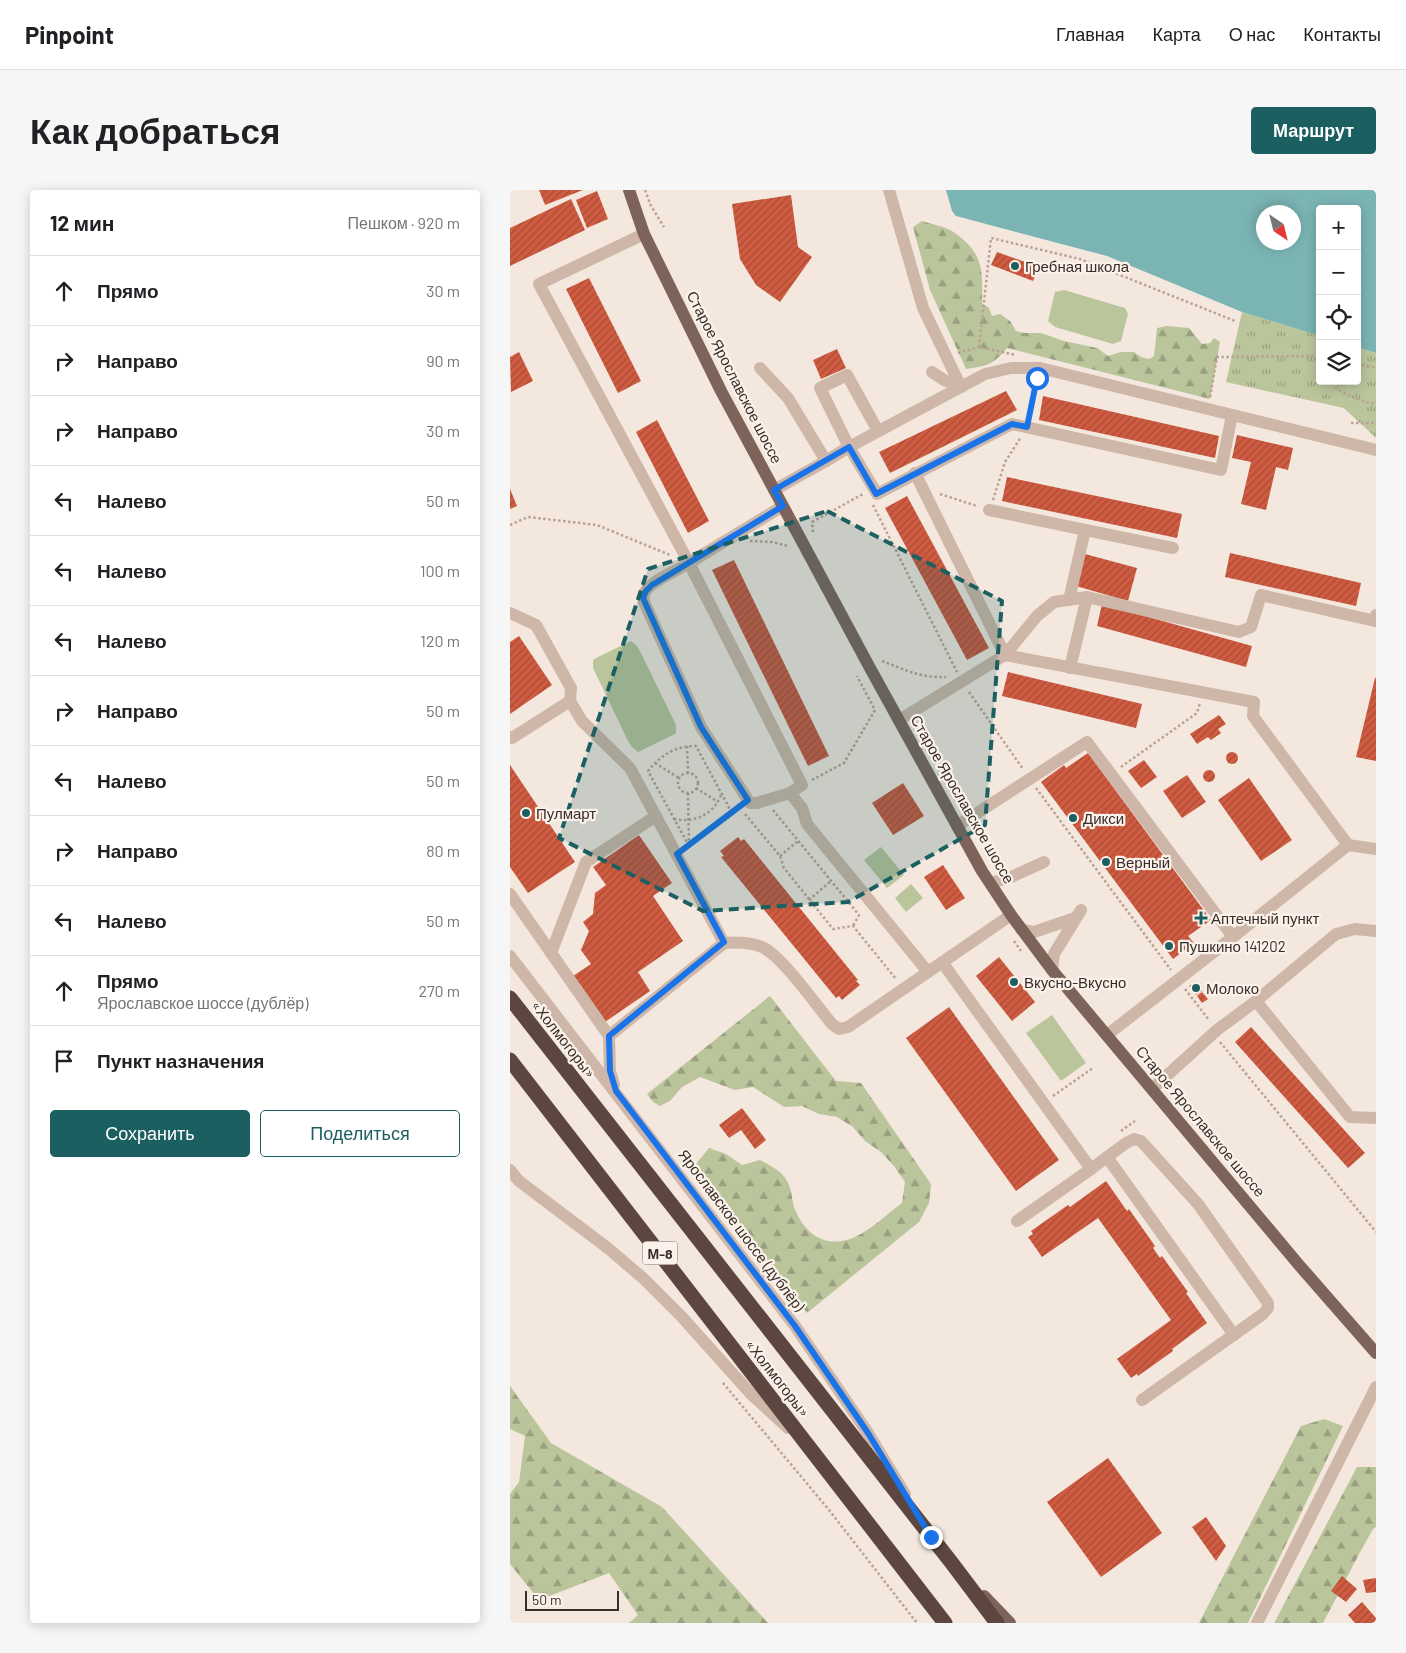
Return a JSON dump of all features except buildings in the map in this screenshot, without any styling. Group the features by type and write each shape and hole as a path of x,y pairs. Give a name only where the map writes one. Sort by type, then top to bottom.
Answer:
{"highway":[{"name":"«Холмогоры»","path":"510,998 997,1623"},
{"name":"«Холмогоры»","path":"510,1060 945,1623"}],"main road":[{"name":"Старое Ярославское шоссе","path":"629,190 644,234 721,392 957,826 1011,915 1052,970 1299,1266 1376,1353"},
{"path":"951,1562 1010,1623"}],"street":[{"path":"889,190 923,308 961,387"},
{"path":"644,234 539,284 689,563 802,785 790,793 754,804 748,800 701,727 643,598 646,591 652,585 689,563 729,539 783,506"},
{"path":"760,368 788,398 826,461"},
{"path":"774,490 849,447 985,374 1011,368 1040,368 1376,450"},
{"path":"932,372 944,380 961,387"},
{"path":"878,432 847,375 820,388 849,447 876,494 1012,424 1221,470 1232,415"},
{"path":"915,473 1005,655"},
{"path":"989,510 1174,548"},
{"path":"1069,600 1085,530"},
{"path":"899,720 961,679 1005,655 1037,616 1054,602 1087,597 1239,632 1251,627 1261,595 1375,621 1376,615"},
{"path":"1070,668 1087,597"},
{"path":"510,613 536,625 571,688 570,701 582,721 630,768 724,942"},
{"path":"1005,655 1254,702 1253,716 1348,845 1376,849"},
{"path":"510,737 512,738 570,701"},
{"path":"957,826 1087,742 1233,936"},
{"path":"790,793 802,808 807,824 928,972"},
{"path":"551,954 586,862 656,816"},
{"path":"1107,1035 1348,845"},
{"path":"991,883 1010,878 1044,862"},
{"path":"510,894 609,1036 610,1071 616,1091 635,1116"},
{"path":"1021,929 1034,932 1078,914 1054,954 1052,970"},
{"path":"609,1036 724,942 741,941 761,946 774,954 832,1024 839,1029 848,1028 1011,915"},
{"path":"1152,1088 1217,1030 1256,1001 1336,934 1355,929 1376,931"},
{"name":"Ярославское шоссе (дублёр)","path":"510,956 795,1326 868,1433 931,1537"},
{"path":"942,962 1090,1169"},
{"path":"1256,1001 1350,1117 1376,1118"},
{"path":"1017,1221 1134,1139 1140,1141 1198,1204 1268,1303 1268,1308 1263,1314 1142,1400"},
{"path":"1106,1157 1234,1335"},
{"path":"510,1170 519,1181 609,1249 644,1279 681,1316 751,1394 809,1446"},
{"path":"1257,1623 1376,1386"}],"path":[{"path":"646,190 651,206 664,227"},
{"path":"979,347 990,238 1080,259 1235,321"},
{"path":"946,357 979,347 1025,356"},
{"path":"1210,399 1217,357 1316,356"},
{"path":"1361,365 1376,368"},
{"path":"922,486 948,498 989,510 1005,462 1027,427 1037,378"},
{"path":"1332,385 1361,402 1376,404"},
{"path":"1351,423 1376,423"},
{"path":"813,532 812,522 866,492"},
{"path":"870,501 961,679 1030,780 1217,1030 1217,1038 1376,1232"},
{"path":"510,525 528,517 597,525 689,563"},
{"path":"729,539 772,542 788,546"},
{"path":"882,661 912,673 929,677 961,679"},
{"path":"802,785 844,763 874,710 857,676"},
{"path":"1112,774 1197,713 1204,693"},
{"path":"689,845 648,771 654,763 670,751 688,746 696,746 732,813"},
{"path":"688,746 688,773"},
{"path":"654,763 679,778"},
{"path":"679,778 688,773 693,774 696,778 696,788"},
{"path":"679,778 679,788 683,791 688,792 696,788"},
{"path":"696,788 718,802"},
{"path":"688,792 689,845"},
{"path":"674,819 689,820 706,815 718,802 722,794"},
{"path":"677,854 748,800"},
{"path":"765,801 859,915 853,926"},
{"path":"745,814 780,856 784,868 833,929 853,926"},
{"path":"780,856 798,841"},
{"path":"809,900 831,881"},
{"path":"853,926 904,989"},
{"path":"1043,1103 1093,1068"},
{"path":"719,1378 829,1510 917,1623"}],"highlighted area":[{"path":"827,511 1002,601 985,825 848,902 703,911 559,838 648,569"}],"green space":[{"path":"922,221 952,231 970,246 979,262 981,270 982,303 989,308 992,316 1000,314 1010,321 1016,331 1041,333 1064,341 1097,348 1108,356 1121,352 1134,352 1141,357 1149,359 1154,356 1157,328 1167,326 1189,328 1202,344 1210,343 1214,338 1220,342 1210,399 1007,348 989,364 966,369 930,290 913,227"},
{"path":"1064,290 1125,308 1128,314 1121,341 1113,344 1055,327 1048,321 1055,292"},
{"path":"1242,312 1316,335 1316,385 1361,385 1361,348 1376,353 1376,438 1344,408 1226,382"},
{"path":"631,641 641,653 676,725 676,733 638,752 628,741 593,668 593,660"},
{"path":"881,847 904,875 887,888 864,860"},
{"path":"911,884 923,898 906,912 895,898"},
{"path":"770,996 836,1081 861,1083 931,1184 929,1203 919,1222 807,1313 696,1164 709,1148 726,1154 742,1165 760,1160 770,1165 782,1174 788,1183 794,1207 804,1225 817,1237 835,1242 844,1241 861,1234 902,1203 905,1182 894,1166 881,1152 865,1141 853,1127 837,1117 819,1114 802,1106 784,1107 753,1087 735,1090 700,1077 682,1087 670,1101 660,1106 653,1102 647,1094"},
{"path":"1052,1015 1086,1063 1061,1081 1026,1033"},
{"path":"510,1386 551,1443 662,1507 768,1623 629,1623 638,1615 609,1573 539,1600 510,1564 510,1494 519,1482 525,1436 510,1429"},
{"path":"1324,1419 1343,1426 1248,1623 1199,1623 1301,1426"},
{"path":"1357,1467 1376,1467 1376,1527 1366,1541 1323,1623 1274,1623"}],"water":[{"path":"946,190 1376,190 1376,353 1361,348 1361,205 1316,205 1316,335 1242,312 1107,256 956,216 952,211"}],"place":[{"name":"Гребная школа","path":"1015,266"},
{"name":"Пулмарт","path":"526,813"},
{"name":"Дикси","path":"1073,818"},
{"name":"Верный","path":"1106,862"},
{"name":"Аптечный пункт","path":"1201,918"},
{"name":"Пушкино 141202","path":"1169,946"},
{"name":"Вкусно-Вкусно","path":"1014,982"},
{"name":"Молоко","path":"1196,988"}],"route":[{"path":"931,1537 868,1433 795,1326 616,1091 610,1071 609,1036 724,942 677,854 748,800 701,727 644,604 643,598 646,591 652,585 783,506 774,490 849,447 876,494 1012,424 1027,427 1037,378"}]}
